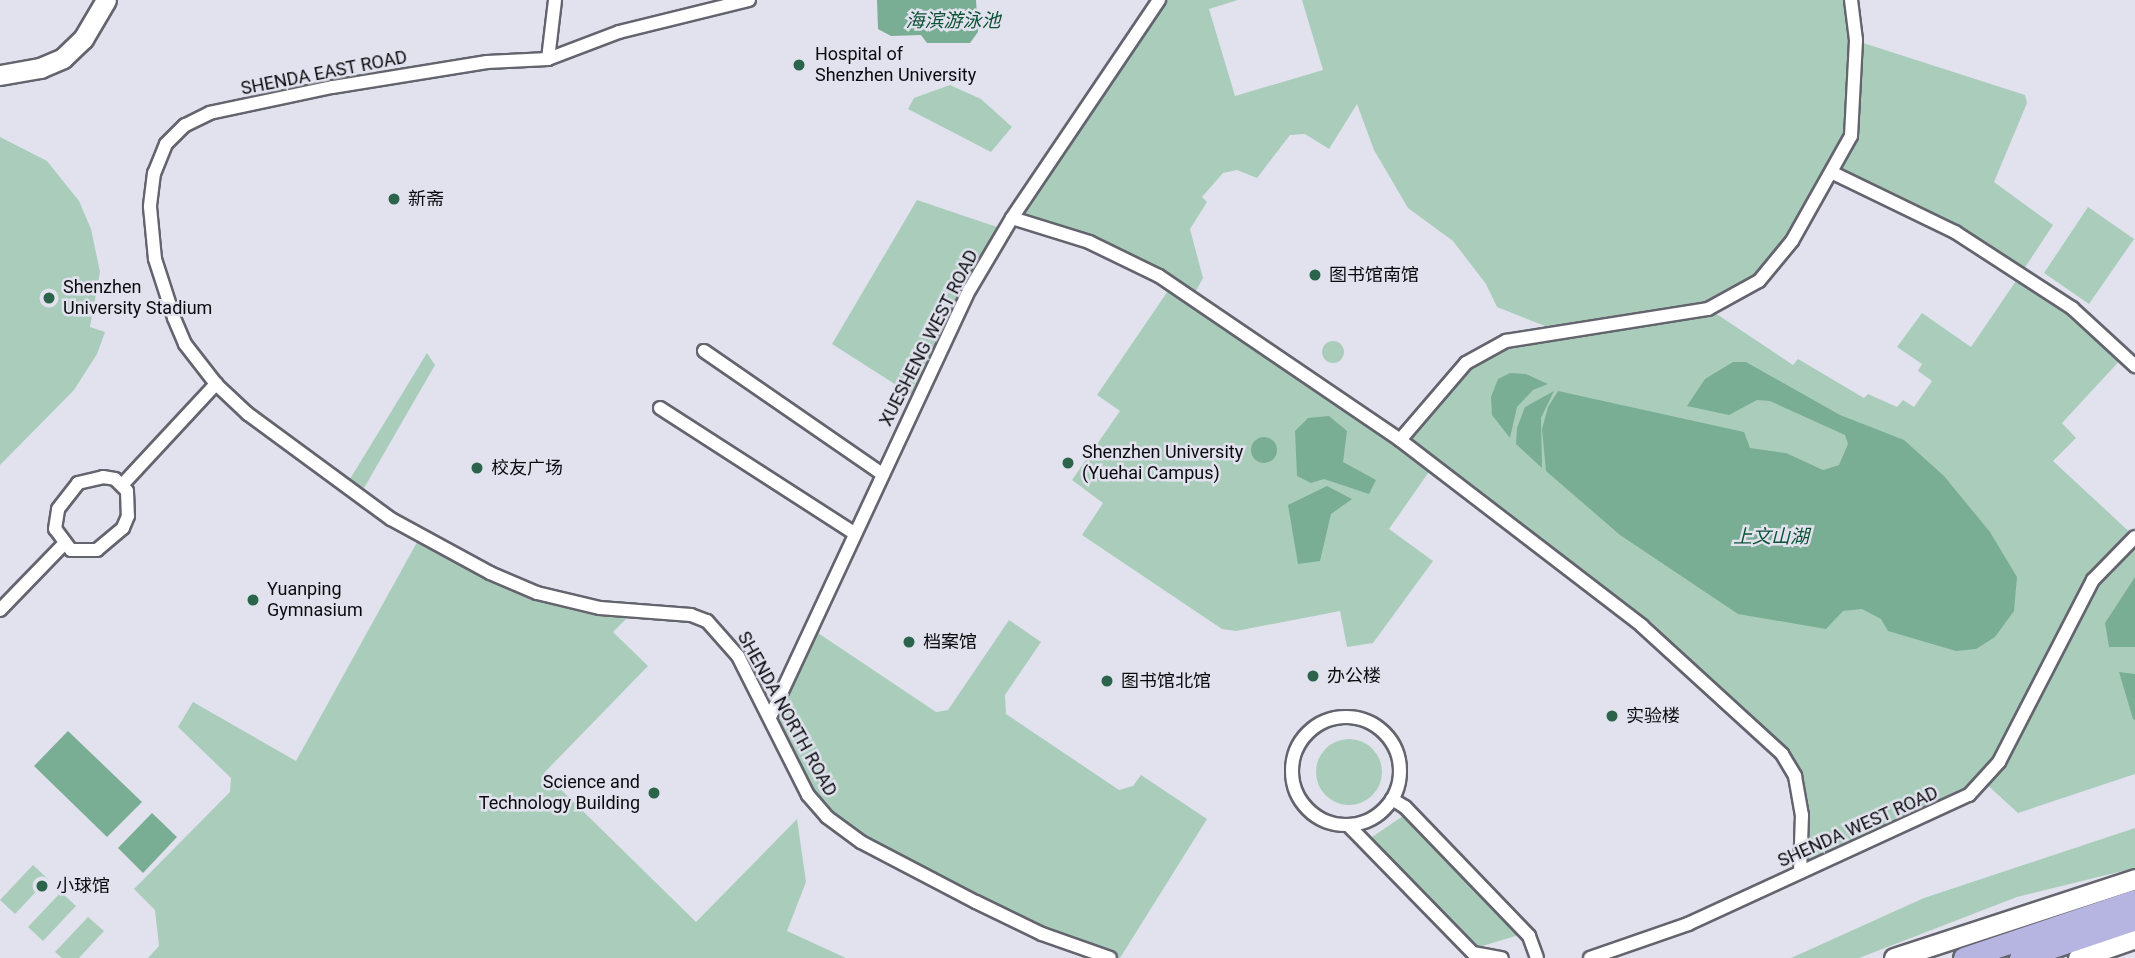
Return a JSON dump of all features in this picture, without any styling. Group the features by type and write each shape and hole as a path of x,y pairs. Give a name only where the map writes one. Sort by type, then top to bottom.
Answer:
{"main road":[{"path":"0,75 40,68 63,58 83,39 106,0"},
{"path":"1894,958 2135,879"},
{"path":"1964,958 2135,900"},
{"path":"2020,958 2135,919"},
{"path":"2078,958 2135,938"}],"street":[{"path":"548,59 555,0"},
{"name":"SHENDA EAST ROAD","path":"216,384 185,344 156,259 150,207 155,173 166,144 185,125 211,113 332,87 487,62 548,59 620,32 748,0"},
{"name":"XUESHENG WEST ROAD","path":"771,715 881,473 970,289 1012,218 1159,0"},
{"path":"1400,440 1466,363 1506,341 1654,321 1732,299 1759,281 1780,256 1833,173 1851,136 1856,40 1851,0"},
{"path":"1833,173 1955,232 2072,308 2135,366"},
{"path":"1012,218 1089,242 1159,276 1400,440 1626,612 1759,729 1795,776 1802,815 1800,871"},
{"path":"704,351 881,473"},
{"path":"123,484 216,384"},
{"name":"SHENDA NORTH ROAD","path":"216,384 296,452 391,519 490,573 537,593 600,608 691,615 706,621 738,656 771,715 808,795 845,832 1042,934 1110,958"},
{"path":"660,408 854,533"},
{"path":"63,545 55,520 70,490 103,477 123,484"},
{"path":"63,545 87,551 116,537 128,516 123,484"},
{"name":"SHENDA WEST ROAD","path":"1590,958 1688,924 1800,871 1939,812 1984,781 2011,742 2085,594 2110,558 2135,537"},
{"path":"0,610 63,545"},
{"path":"1348,825 1375,817 1392,800 1399,766 1385,734 1352,718 1316,726 1295,753 1293,784 1313,814 1348,825 1473,953 1502,958"},
{"path":"1392,800 1405,807 1530,936 1536,958"}],"shaded area":[{"path":"1159,0 1238,0 1209,9 1235,96 1323,70 1302,0 1851,0 1857,41 2025,95 2027,103 1994,182 2053,225 2020,275 2124,356 2062,423 2076,438 2053,461 2135,537 2135,774 2018,813 1984,782 1800,871 1795,776 1711,685 1433,466 1389,529 1433,561 1373,643 1347,647 1340,611 1236,631 1222,629 1082,535 1103,503 1072,480 1120,411 1097,395 1172,285 1012,218","holes":["1357,104 1374,150 1408,208 1453,241 1486,284 1497,307 1555,330 1506,341 1466,363 1399,440 1192,298 1203,278 1190,229 1207,202 1202,197 1223,173 1237,170 1257,178 1290,135 1305,134 1329,149","1833,174 1955,232 2020,275 1971,347 1922,313 1897,347 1922,364 1918,371 1932,381 1914,407 1903,400 1897,407 1868,394 1864,398 1798,359 1793,365 1709,309 1759,281"]},
{"path":"950,85 981,99 1012,127 991,152 908,109 914,98"},
{"name":"Shenzhen University Stadium","path":"0,137 47,161 79,201 91,229 100,272 90,327 105,332 97,354 74,390 0,465"},
{"path":"917,200 1000,228 912,395 832,344"},
{"path":"2088,207 2134,239 2089,304 2044,273"},
{"path":"1333,341 1341,344 1344,352 1341,360 1333,363 1325,360 1322,352 1325,344"},
{"path":"427,353 435,365 364,488 350,479"},
{"path":"421,535 537,593 634,611 613,632 648,666 544,773 696,922 797,819 806,882 787,931 846,958 148,958 159,946 155,910 134,889 230,792 231,778 178,727 193,702 296,761"},
{"path":"1009,620 1041,642 1005,695 1006,714 1119,790 1133,786 1141,775 1207,819 1120,958 1042,934 827,817 771,715 812,629 936,712 948,710"},
{"path":"1355,739 1373,748 1380,759 1380,785 1373,796 1362,803 1343,805 1325,796 1318,785 1316,766 1325,748 1336,741"},
{"path":"1403,816 1519,935 1479,947 1369,839"},
{"path":"2135,828 2135,868 2017,897 1859,958 1791,958 1924,898"},
{"path":"33,865 48,879 15,914 0,900"},
{"path":"61,892 76,906 43,941 28,927"},
{"path":"88,917 104,931 79,958 62,958 55,952"}],"water":[{"name":"海滨游泳池","path":"877,0 976,0 978,32 970,43 927,43 921,35 891,36 878,29"},
{"name":"上文山湖","path":"1733,362 1746,362 1840,415 1904,440 1944,476 1990,532 2017,577 2014,611 1995,637 1976,649 1956,651 1888,631 1881,619 1862,609 1843,611 1826,629 1738,614 1620,535 1546,471 1542,429 1548,407 1558,391 1744,432 1750,448 1786,453 1823,470 1839,465 1848,444 1845,435 1770,401 1757,400 1729,415 1687,406 1705,379"},
{"path":"1510,373 1526,374 1548,384 1533,390 1517,407 1510,438 1492,415 1491,397 1498,379"},
{"path":"1554,391 1541,418 1542,468 1516,444 1517,428 1525,407"},
{"path":"1329,416 1347,431 1343,462 1376,480 1369,494 1324,479 1311,483 1297,476 1295,431 1308,418"},
{"path":"1264,437 1273,441 1277,450 1273,459 1264,463 1255,459 1251,450 1255,441"},
{"path":"1327,486 1352,499 1331,514 1320,561 1298,564 1288,505"},
{"path":"2135,577 2135,647 2109,647 2105,623"},
{"path":"2119,672 2135,674 2135,720 2133,719"},
{"path":"68,731 142,802 107,837 34,766"},
{"path":"152,813 177,837 143,873 118,848"}],"place":[{"name":"Hospital of Shenzhen University","path":"799,65"},
{"name":"新斋","path":"394,199"},
{"name":"图书馆南馆","path":"1315,275"},
{"name":"Shenzhen University Stadium","path":"49,298"},
{"name":"Shenzhen University (Yuehai Campus)","path":"1068,463"},
{"name":"校友广场","path":"477,468"},
{"name":"Yuanping Gymnasium","path":"253,600"},
{"name":"档案馆","path":"909,642"},
{"name":"办公楼","path":"1313,676"},
{"name":"图书馆北馆","path":"1107,681"},
{"name":"实验楼","path":"1612,716"},
{"name":"Science and Technology Building","path":"654,793"},
{"name":"小球馆","path":"42,886"}]}
